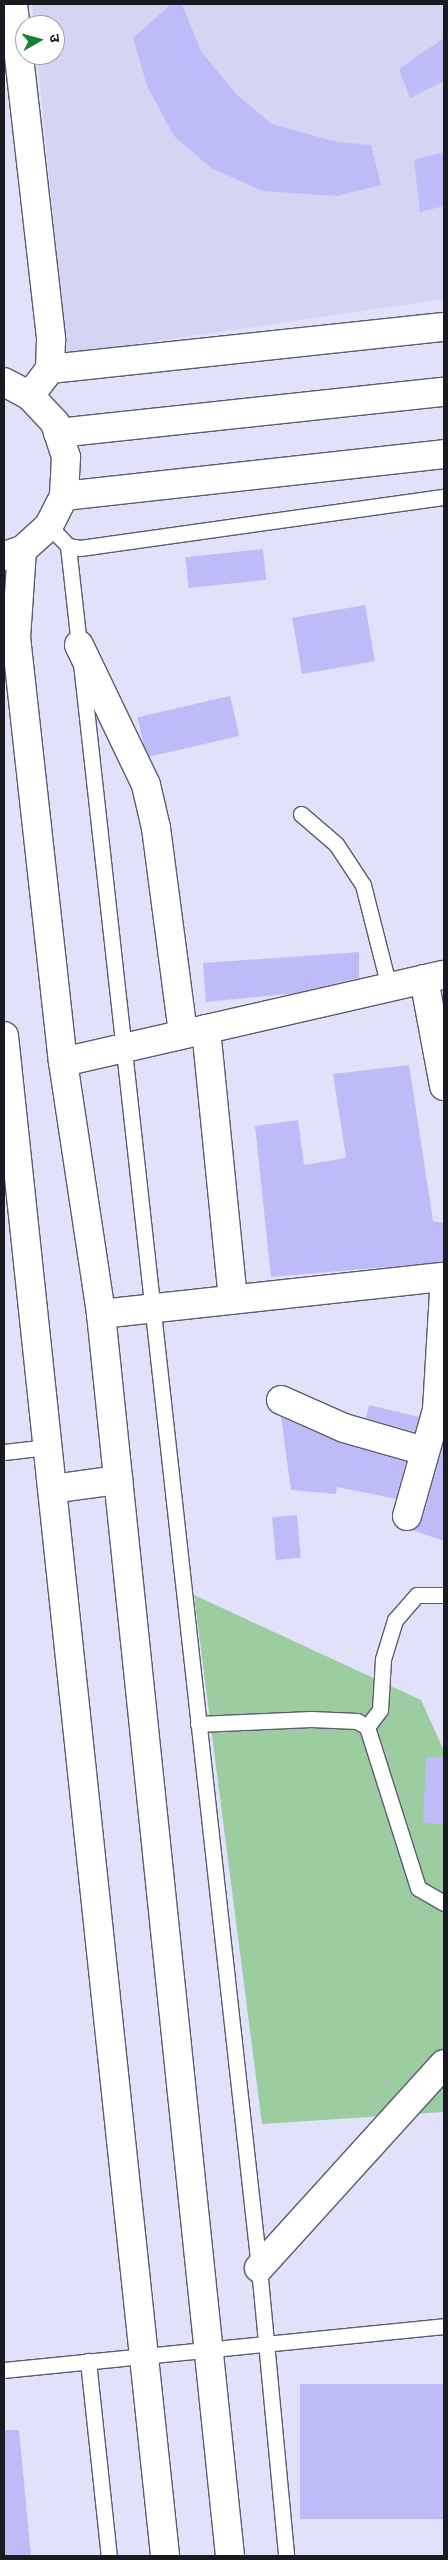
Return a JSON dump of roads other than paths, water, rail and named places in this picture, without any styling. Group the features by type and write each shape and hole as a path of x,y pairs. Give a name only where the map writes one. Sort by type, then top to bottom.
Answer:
{"street":[{"path":"14,4 51,340 50,369"},
{"path":"230,2556 101,1314 63,1062 16,637 13,553 49,526 64,496 66,457 55,423 12,382 50,369 444,327"},
{"path":"58,433 444,392"},
{"path":"64,496 444,454"},
{"path":"79,645 146,785 195,1031 233,1300"},
{"path":"63,1062 434,977 444,1086"},
{"path":"4,1036 166,2556"},
{"path":"101,1314 444,1278"},
{"path":"407,1516 437,1410 444,1291"},
{"path":"281,1400 344,1428 424,1451"},
{"path":"52,1489 118,1480"},
{"path":"259,2268 444,2064"}],"lane":[{"path":"49,526 68,546 80,548 444,497"},
{"path":"68,546 259,2268 286,2556"},
{"path":"300,814 336,844 363,885 389,986"},
{"path":"4,1452 48,1447"},
{"path":"368,1727 380,1710 383,1658 395,1620 416,1595 444,1595"},
{"path":"198,1724 311,1719 357,1722 368,1727 418,1888 444,1903"},
{"path":"4,2370 144,2354 266,2346 444,2326"},
{"path":"88,2361 109,2556"}]}
